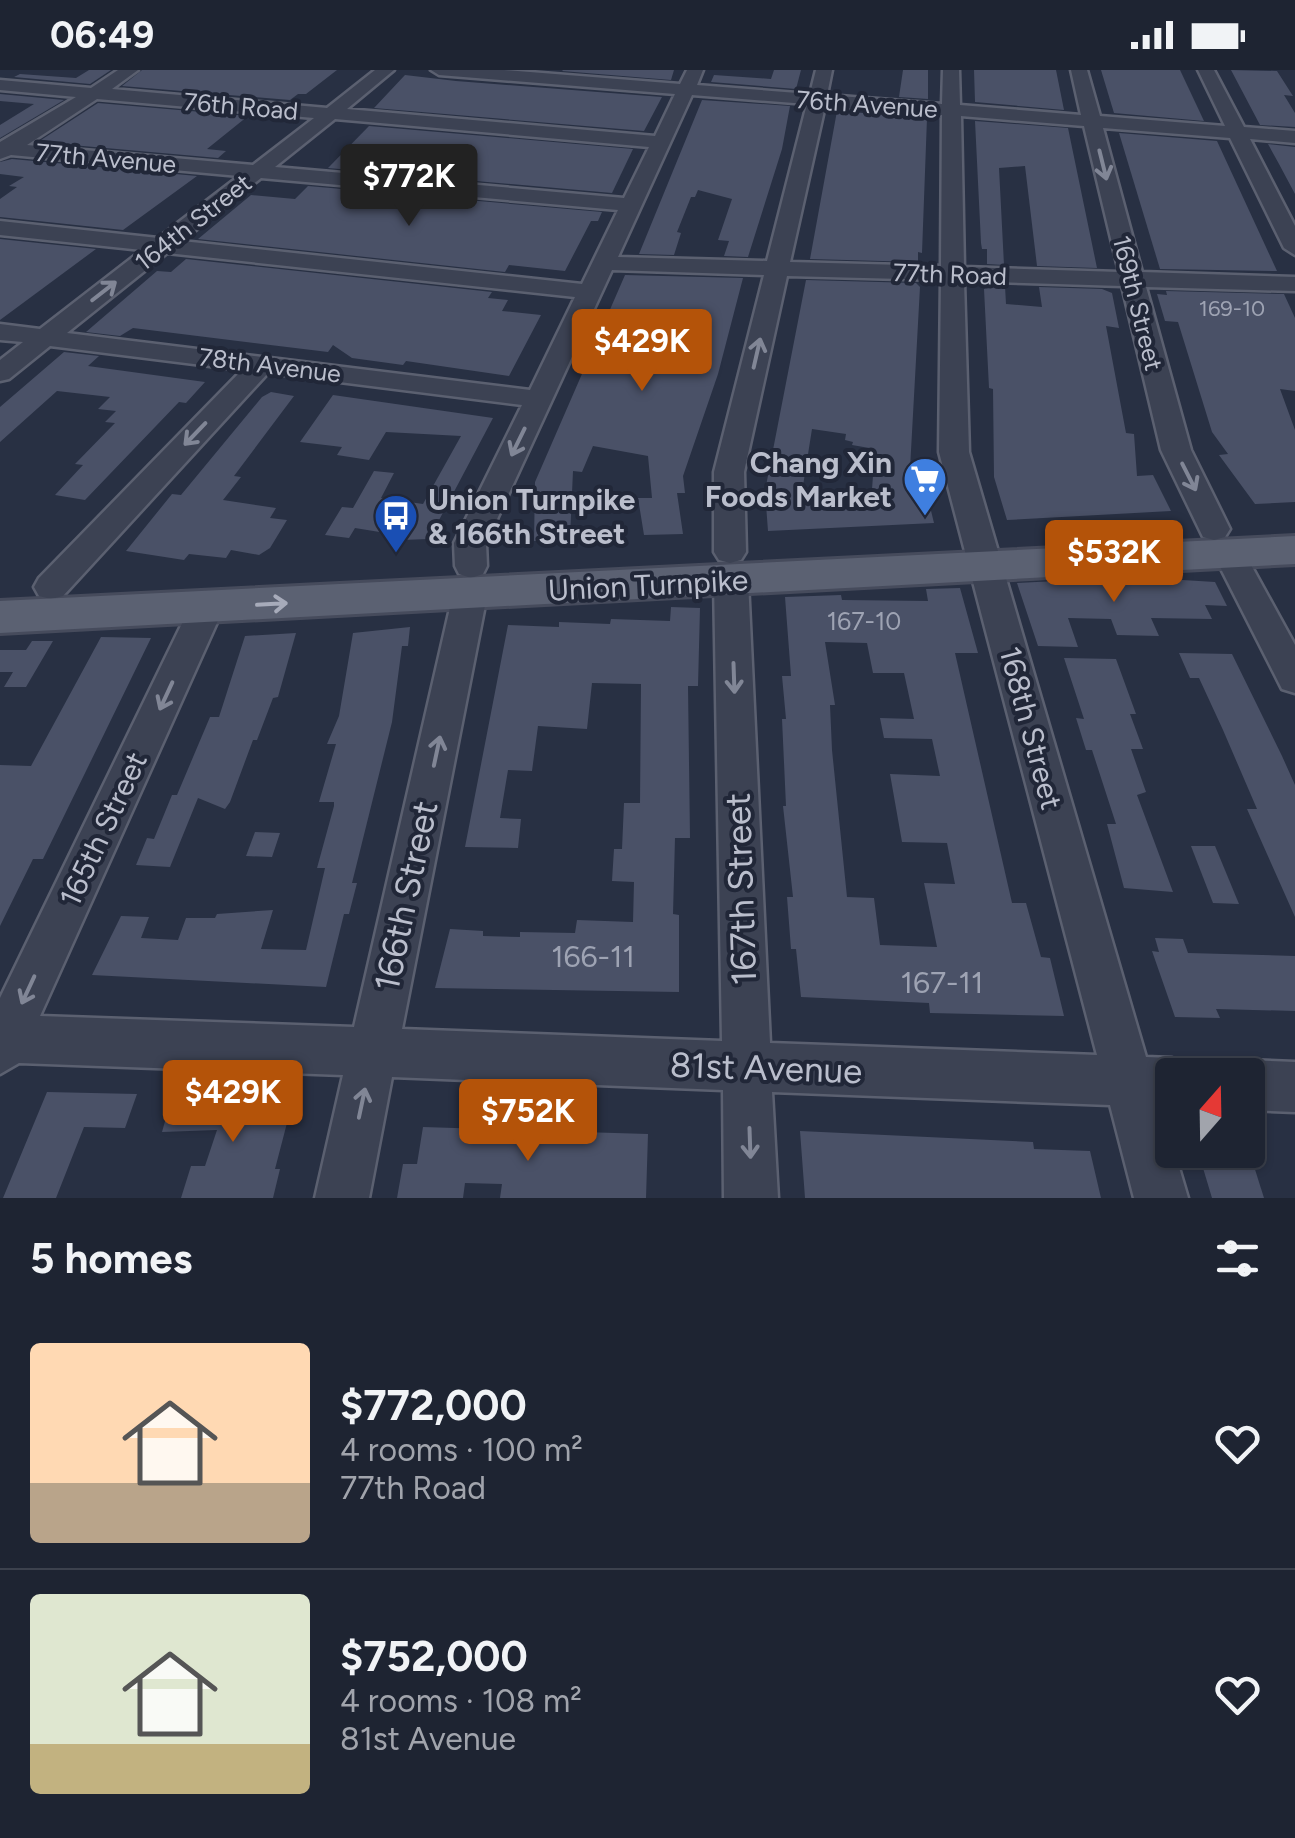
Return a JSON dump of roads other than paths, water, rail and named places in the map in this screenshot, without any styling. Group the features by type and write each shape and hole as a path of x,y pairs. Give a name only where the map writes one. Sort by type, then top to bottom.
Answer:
{"main road":[{"name":"Union Turnpike","path":"0,590 470,580 731,567 1221,541 1295,524"},
{"name":"Union Turnpike","path":"1221,541 1295,550"},
{"name":"Union Turnpike","path":"0,617 207,608 470,580"}],"street":[{"path":"2,150 130,70"},
{"name":"164th Street","path":"0,372 46,318 132,243 360,70"},
{"name":"164th Street","path":"46,318 162,246 386,70"},
{"name":"76th Avenue","path":"439,70 691,80 817,100 1295,137"},
{"name":"167th Street","path":"752,1198 729,472 824,70"},
{"name":"168th Street","path":"951,70 954,452 1150,1082 1161,1198"},
{"name":"169th Street","path":"1079,70 1176,450 1295,679"},
{"path":"1206,70 1295,248"},
{"name":"166th Street","path":"342,1198 470,580 470,543 691,80"},
{"name":"76th Road","path":"0,85 661,142"},
{"name":"77th Avenue","path":"2,150 630,205"},
{"path":"0,228 590,292"},
{"name":"77th Road","path":"604,262 1295,284"},
{"name":"78th Avenue","path":"4,336 46,318 262,364 539,399"},
{"path":"51,587 262,364"},
{"name":"165th Street","path":"2,1042 207,608"},
{"name":"81st Avenue","path":"2,1042 1150,1082"},
{"path":"1265,1086 1295,1087"}],"place":[{"name":"Chang Xin Foods Market","path":"925,517"},
{"name":"Union Turnpike & 166th Street","path":"396,554"}]}
